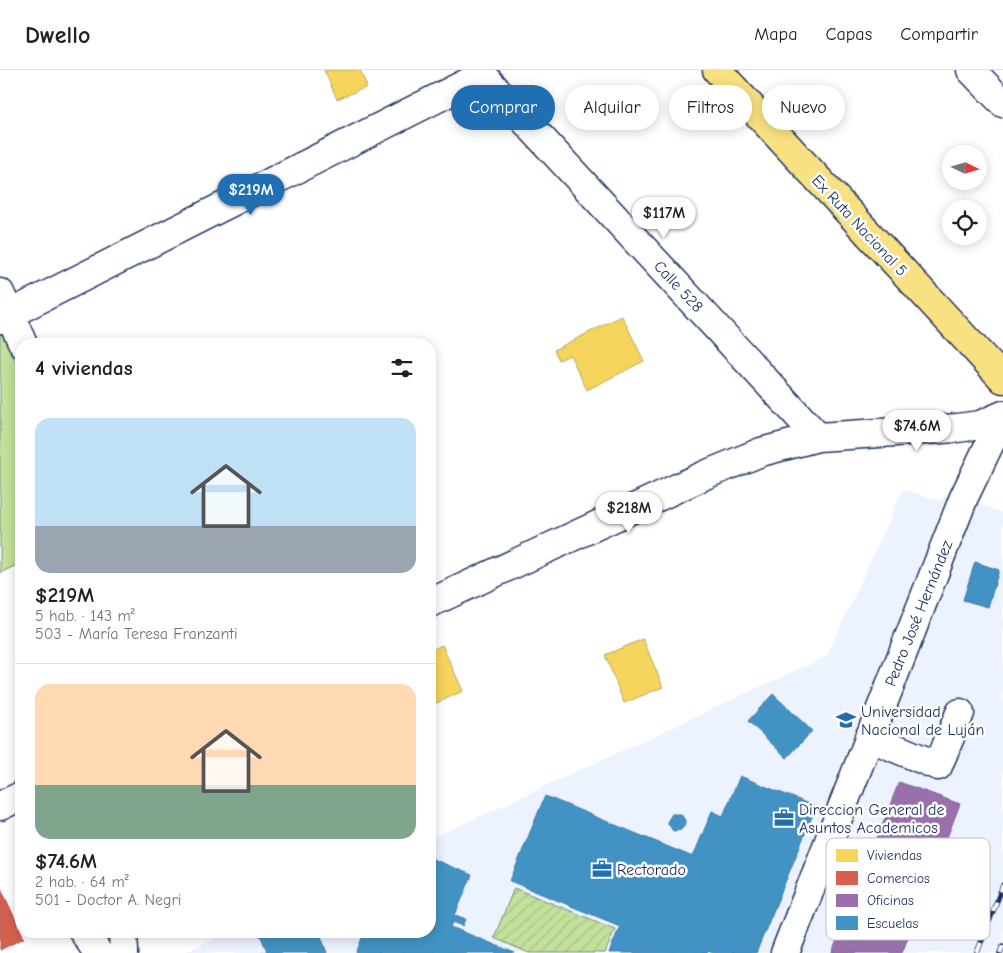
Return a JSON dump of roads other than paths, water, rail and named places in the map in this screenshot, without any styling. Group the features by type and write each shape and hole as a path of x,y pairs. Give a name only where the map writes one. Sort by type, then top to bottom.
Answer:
{"main road":[{"name":"Ex Ruta Nacional 5","path":"717,70 982,359 1003,379"}],"street":[{"path":"971,70 1003,103"},
{"path":"20,338 3,309 481,72"},
{"name":"Calle 528","path":"481,72 818,437"},
{"path":"436,600 705,475 761,452 818,437 980,425 1003,415"},
{"name":"Pedro José Hernández","path":"830,838 964,497 1003,415"},
{"path":"869,737 938,766 960,713"},
{"name":"Pedro José Hernández","path":"785,953 826,848"},
{"path":"88,938 98,953"},
{"path":"123,938 124,953"}],"railway":[{"path":"990,919 1003,885"},
{"path":"977,953 982,940"},
{"path":"1000,953 1003,946"}],"place":[{"name":"Universidad Nacional de Luján","path":"846,720"},
{"name":"Direccion General de Asuntos Academicos","path":"784,818"},
{"name":"Rectorado","path":"602,869"}]}
